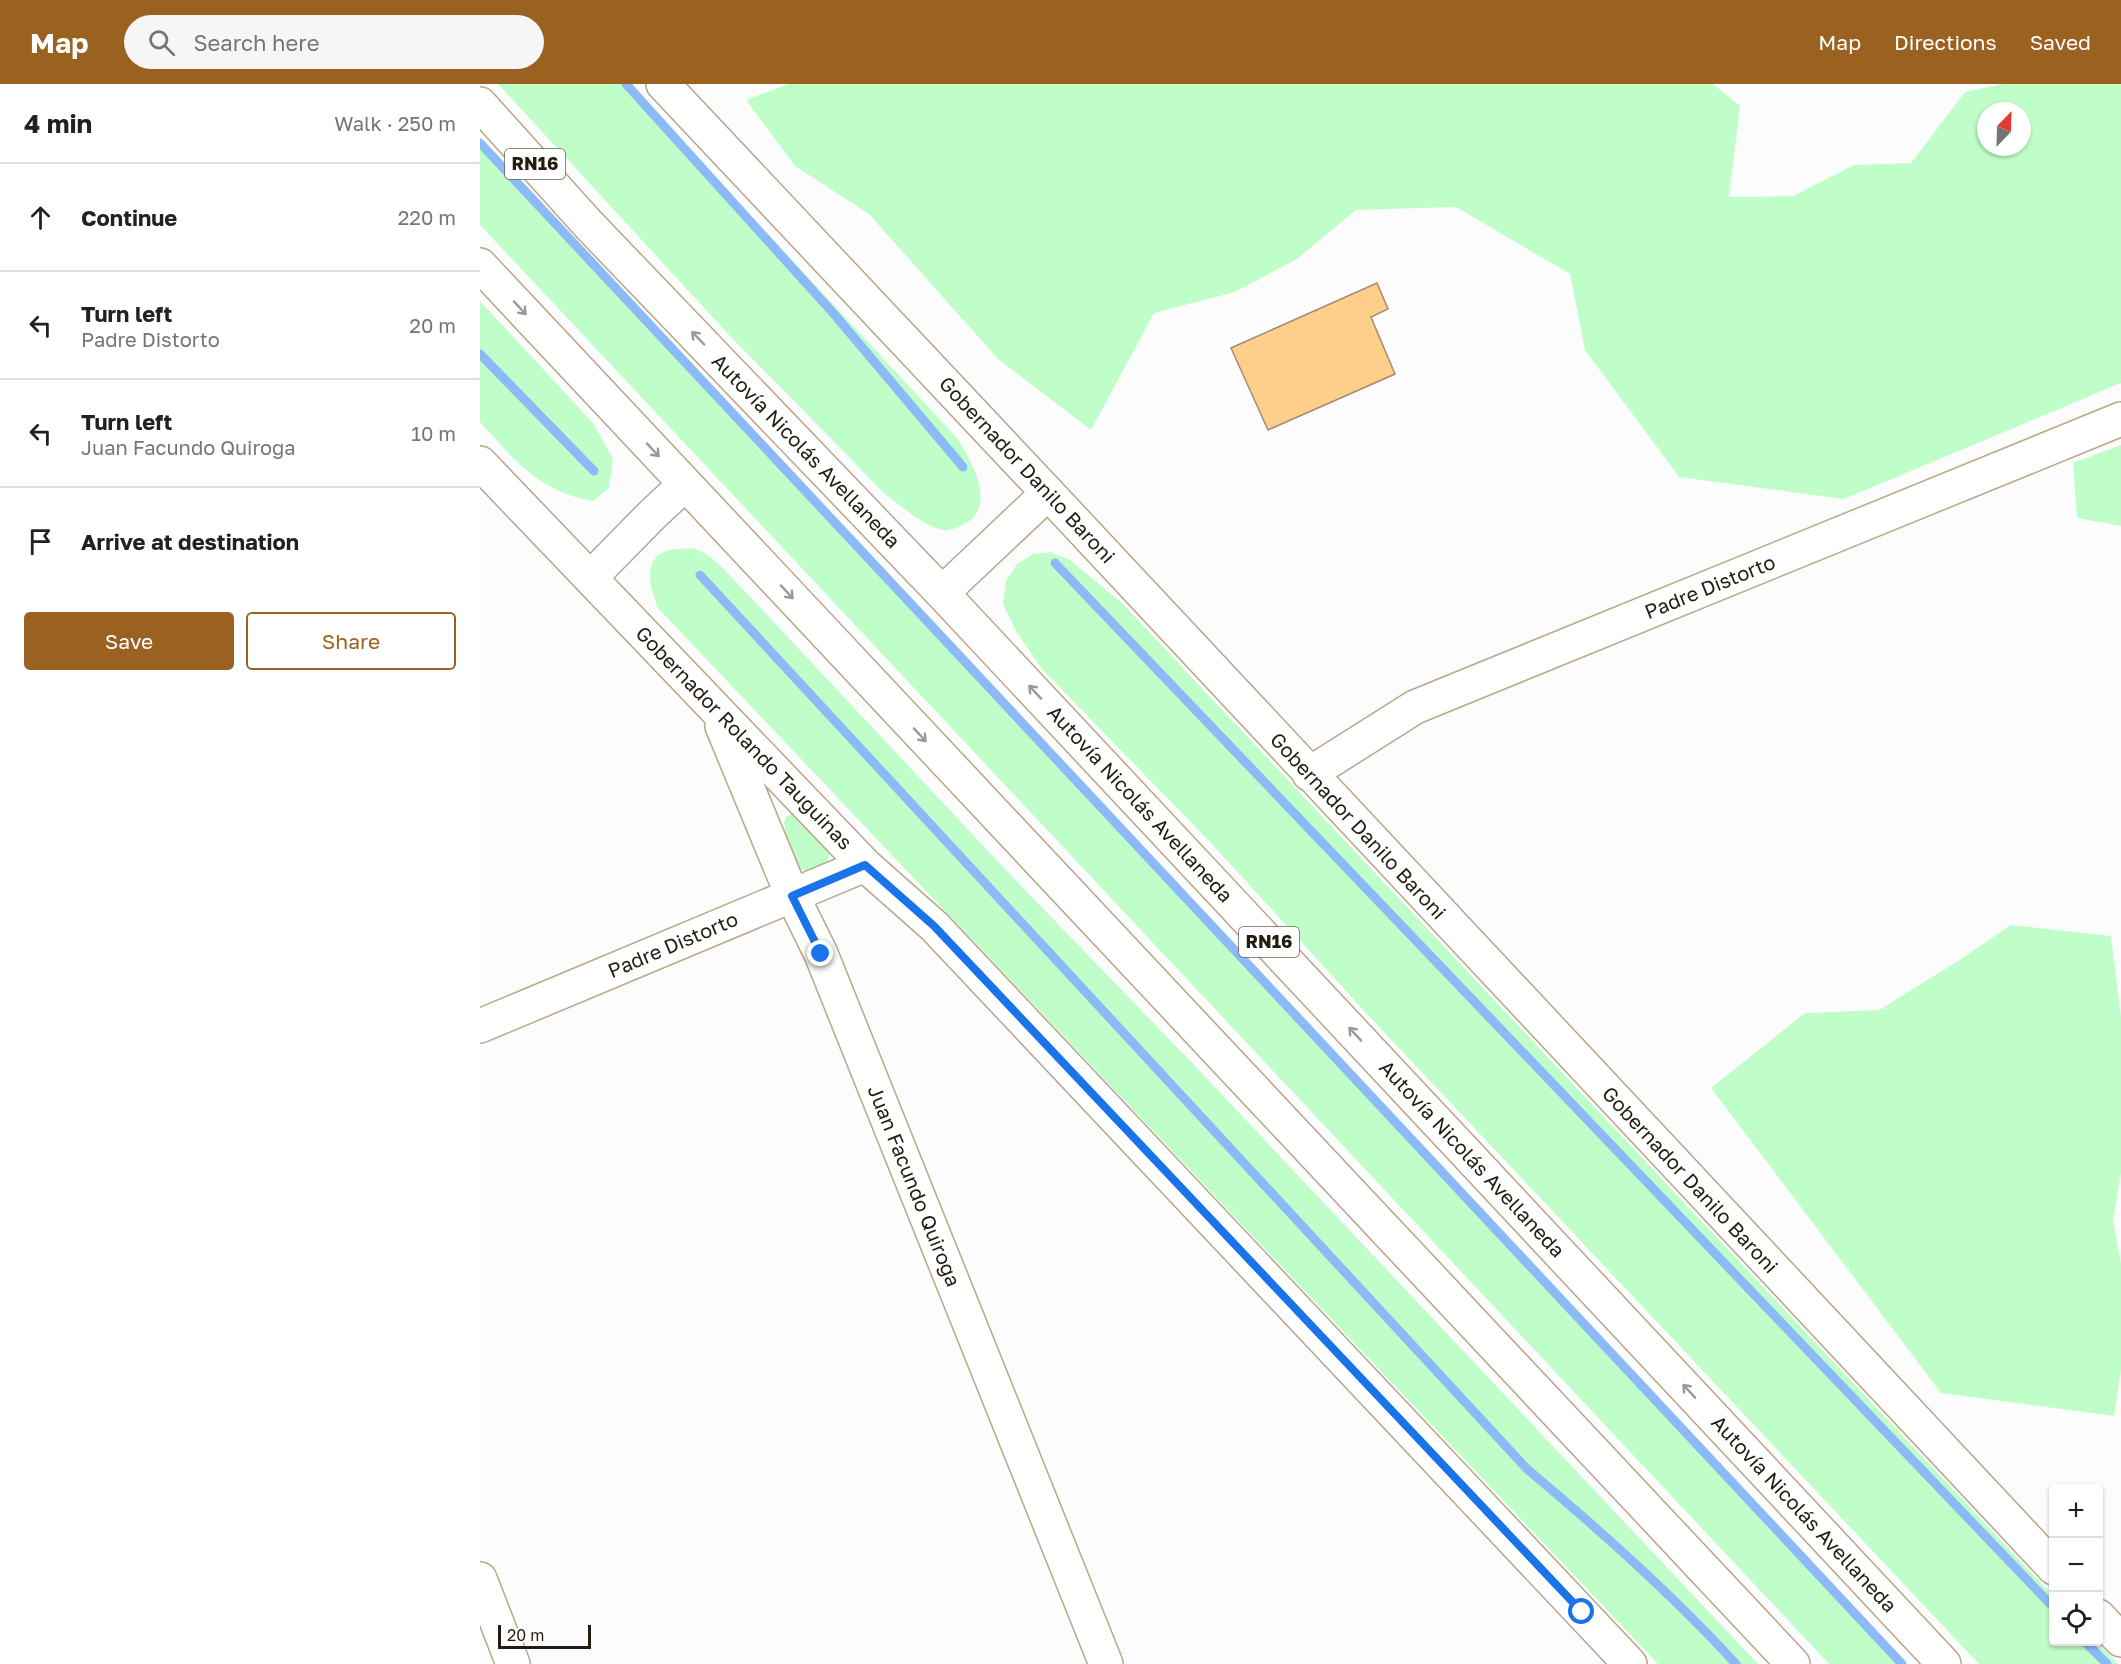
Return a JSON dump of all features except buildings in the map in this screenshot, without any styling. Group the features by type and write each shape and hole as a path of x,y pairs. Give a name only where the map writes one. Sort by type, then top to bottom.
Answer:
{"main road":[{"name":"Gobernador Danilo Baroni","path":"663,84 2049,1563"},
{"name":"Autovía Nicolás Avellaneda","path":"480,104 589,225 942,593 1944,1664"},
{"path":"480,265 1793,1664"},
{"name":"Padre Distorto","path":"1309,774 1415,707 2121,419"},
{"name":"Gobernador Rolando Tauguinas","path":"480,463 865,865 934,926 1630,1664"},
{"path":"591,577 685,484"},
{"path":"942,593 1048,493"},
{"name":"Juan Facundo Quiroga","path":"716,711 792,896 821,954 1106,1664"},
{"name":"Padre Distorto","path":"480,1026 865,865"},
{"path":"480,1579 513,1664"},
{"path":"2103,1621 2121,1640"}],"green space":[{"path":"498,84 629,84 957,438 979,482 980,506 975,516 965,524 943,530 921,520 885,494 730,336"},
{"path":"788,84 1713,84 1740,106 1729,197 1793,196 1854,165 1911,163 1965,92 2003,84 2121,84 2121,383 1844,499 1679,477 1585,350 1570,274 1456,207 1356,210 1297,259 1235,292 1154,313 1091,430 998,359 869,214 795,166 746,100"},
{"path":"480,138 1907,1664 1829,1664 480,225"},
{"path":"480,301 593,423 613,459 609,488 593,501 557,490 543,482 517,461 480,422"},
{"path":"2121,445 2121,526 2077,518 2073,463"},
{"path":"693,548 708,555 724,569 1758,1664 1658,1664 658,608 650,580 650,572 655,559 668,551"},
{"path":"1050,552 1070,560 1122,603 2049,1592 2049,1646 2101,1646 2118,1664 1979,1664 1367,1014 1212,844 1041,668 1016,631 1003,604 1006,581 1017,564 1033,554"},
{"path":"794,814 829,851 828,864 804,870 791,865 784,823 786,817"},
{"path":"2011,925 2111,936 2121,1016 2121,1173 2113,1221 2121,1264 2121,1370 2114,1416 1941,1393 1711,1088 1805,1013 1879,1010"}],"waterway":[{"path":"626,84 834,314 963,467"},
{"path":"480,143 1902,1664"},
{"path":"480,354 594,471"},
{"path":"1055,563 2049,1603"},
{"path":"700,575 1527,1469 1635,1563 1736,1664"},
{"path":"2089,1646 2107,1664"}],"route":[{"path":"821,954 792,896 865,865 934,926 1582,1612"}]}
